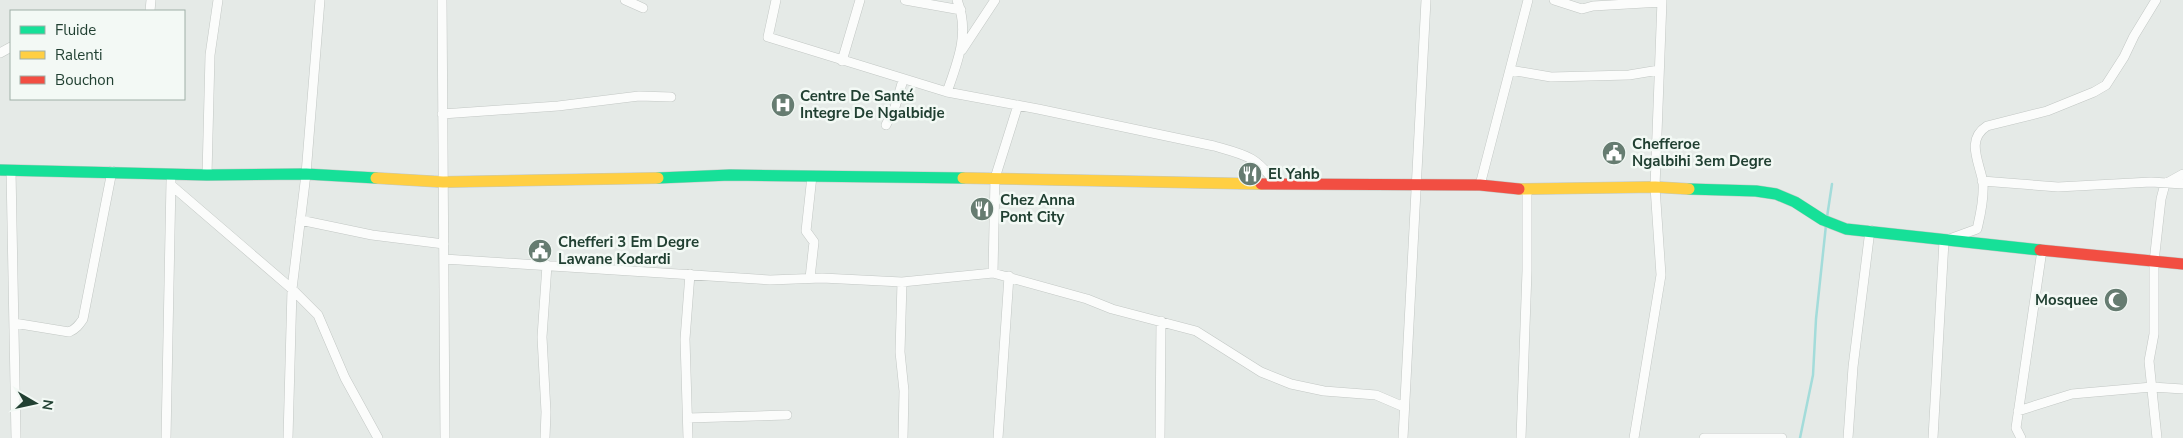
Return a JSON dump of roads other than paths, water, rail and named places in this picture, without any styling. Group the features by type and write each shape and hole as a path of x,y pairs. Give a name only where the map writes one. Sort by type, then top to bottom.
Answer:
{"street":[{"path":"207,175 210,55 218,0"},
{"path":"288,438 292,289 306,174 320,0"},
{"path":"442,0 445,438"},
{"path":"625,0 643,8"},
{"path":"776,0 768,37 947,92 1214,146 1242,154 1254,159 1264,167 1276,184"},
{"path":"842,61 860,0"},
{"path":"906,0 961,10"},
{"path":"957,0 961,10 963,28 961,52"},
{"path":"947,92 961,52 995,0"},
{"path":"1403,438 1418,184 1426,0"},
{"path":"1480,185 1528,0"},
{"path":"1554,0 1585,9 1594,6 1662,1 1655,187 1661,276 1634,438"},
{"path":"1944,241 1977,230 1983,201 1982,181 1974,148 1981,130 1987,126 2048,111 2106,85 2156,0"},
{"path":"1510,70 1551,77 1629,75 1659,70"},
{"path":"886,125 896,107 903,80"},
{"path":"442,114 558,106 639,96 671,97"},
{"path":"993,272 995,178 1018,105"},
{"path":"16,438 14,323 6,170 207,175 306,174 443,182 644,180 730,174 1276,184 1480,185 1527,190 1655,187 1712,191 1756,191 1776,194 1795,202 1833,225 1846,229 1870,230 1944,241 2183,264"},
{"path":"14,323 69,332 74,330 79,324 82,318 112,172"},
{"path":"166,438 171,173"},
{"path":"2164,184 2183,174"},
{"path":"810,278 814,242 807,233 806,224 812,176"},
{"path":"1982,181 2058,187 2151,182 2183,184"},
{"path":"2157,438 2149,361 2154,334 2154,262 2164,184"},
{"path":"171,185 292,289 318,315 345,378 378,438"},
{"path":"1521,438 1528,271 1527,190"},
{"path":"300,220 372,235 444,244"},
{"path":"1848,438 1853,367 1870,230"},
{"path":"1933,438 1944,241"},
{"path":"2021,438 2016,428 2042,250"},
{"path":"444,259 770,280 810,278 902,282 993,272 1087,299 1112,309 1196,331 1261,372 1277,379 1324,391 1376,395 1404,407"},
{"path":"545,438 546,412 542,337 547,265"},
{"path":"688,438 685,339 690,274"},
{"path":"998,438 1009,276"},
{"path":"902,282 900,352 904,391 903,438"},
{"path":"1160,438 1161,321"},
{"path":"2018,411 2072,394 2152,387 2183,389"},
{"path":"688,418 787,415"},
{"path":"1704,438 1782,438"}],"waterway":[{"path":"1827,217 1832,184"},
{"path":"1800,438 1813,375 1816,319 1826,225"}],"place":[{"name":"Centre De Santé Integre De Ngalbidje","path":"783,105"},
{"name":"Chefferoe Ngalbihi 3em Degre","path":"1614,153"},
{"name":"El Yahb","path":"1250,174"},
{"name":"Chez Anna Pont City","path":"982,209"},
{"name":"Chefferi 3 Em Degre Lawane Kodardi","path":"540,251"},
{"name":"Mosquee","path":"2116,300"}]}
